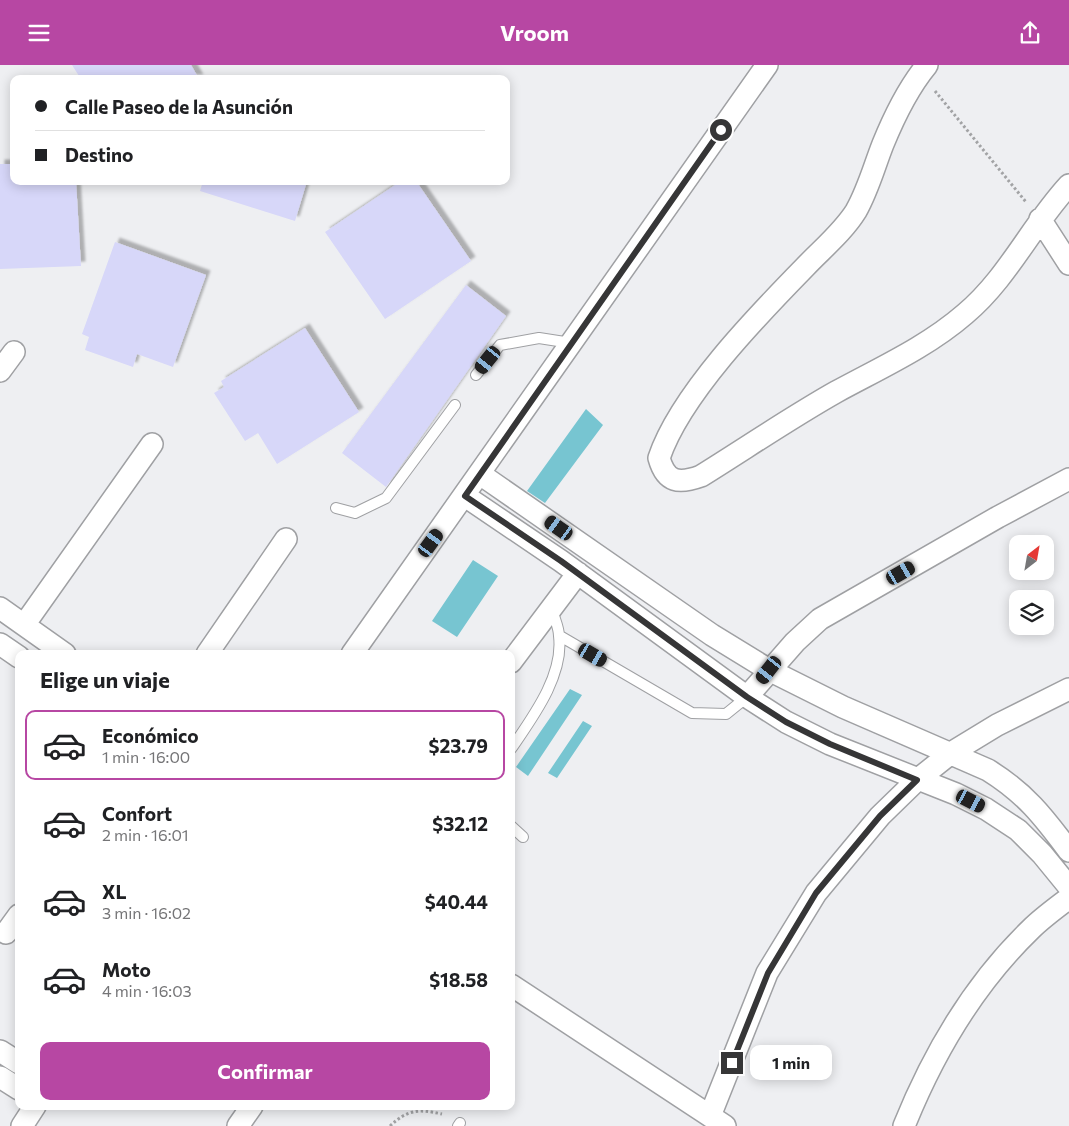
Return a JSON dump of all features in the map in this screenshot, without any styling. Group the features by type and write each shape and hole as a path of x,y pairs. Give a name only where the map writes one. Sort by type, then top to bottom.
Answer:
{"street":[{"path":"355,650 767,65"},
{"path":"924,69 900,108 883,145 872,179 855,212 834,238 729,350 699,389 663,445 659,458 663,470 672,479 686,481 701,475 834,393 932,339 966,314 991,290 1040,219 1069,185"},
{"path":"1040,219 1069,264"},
{"path":"0,371 14,351"},
{"path":"24,625 152,444"},
{"path":"480,474 712,635 769,670 843,707 988,770 1025,796 1069,851"},
{"path":"747,697 769,670 820,619 998,517 1069,479"},
{"path":"465,496 578,573 747,697 786,722 830,744 956,794 986,809 1018,830 1042,854 1069,887"},
{"path":"210,650 286,539"},
{"path":"606,594 622,572"},
{"path":"515,657 578,573"},
{"path":"0,608 59,650"},
{"path":"515,988 717,1121 768,973 816,893 880,816 917,780 951,753 997,725 1069,689"},
{"path":"904,1126 919,1091 960,1016 992,970 1031,928 1069,898"},
{"path":"6,933 15,921"},
{"path":"0,1051 15,1060"},
{"path":"0,1077 15,1086"},
{"path":"919,1091 920,1126"},
{"path":"22,1126 33,1110"},
{"path":"238,1126 249,1110"}],"lane":[{"path":"476,375 500,345 539,338 572,343"},
{"path":"336,508 355,513 386,498 455,405"},
{"path":"515,743 540,706 555,671 560,636 552,609"},
{"path":"560,636 692,713 726,714 747,697"},
{"path":"515,830 523,837"}],"path":[{"path":"924,69 1040,219"},
{"path":"390,1126 410,1112 422,1110 442,1114"}],"water":[{"path":"586,409 603,425 545,503 527,491"},
{"path":"473,560 498,576 457,637 432,621"},
{"path":"570,689 582,695 528,776 516,767"},
{"path":"583,721 592,726 557,778 548,773"}],"building":[{"path":"72,65 191,65 197,75 78,75"},
{"path":"0,164 10,164 10,185 76,185 81,266 0,269"},
{"path":"202,185 306,185 295,221 200,191"},
{"path":"395,185 419,185 471,261 385,319 325,232"},
{"path":"115,242 206,275 173,367 137,354 133,367 85,350 89,337 82,334"},
{"path":"466,285 506,316 386,487 342,453"},
{"path":"305,328 359,412 277,464 258,433 245,441 214,393 224,387 221,381"}],"route":[{"path":"721,130 465,496 561,561 747,697 786,722 830,744 917,780 880,816 816,893 768,973 732,1063"}]}
